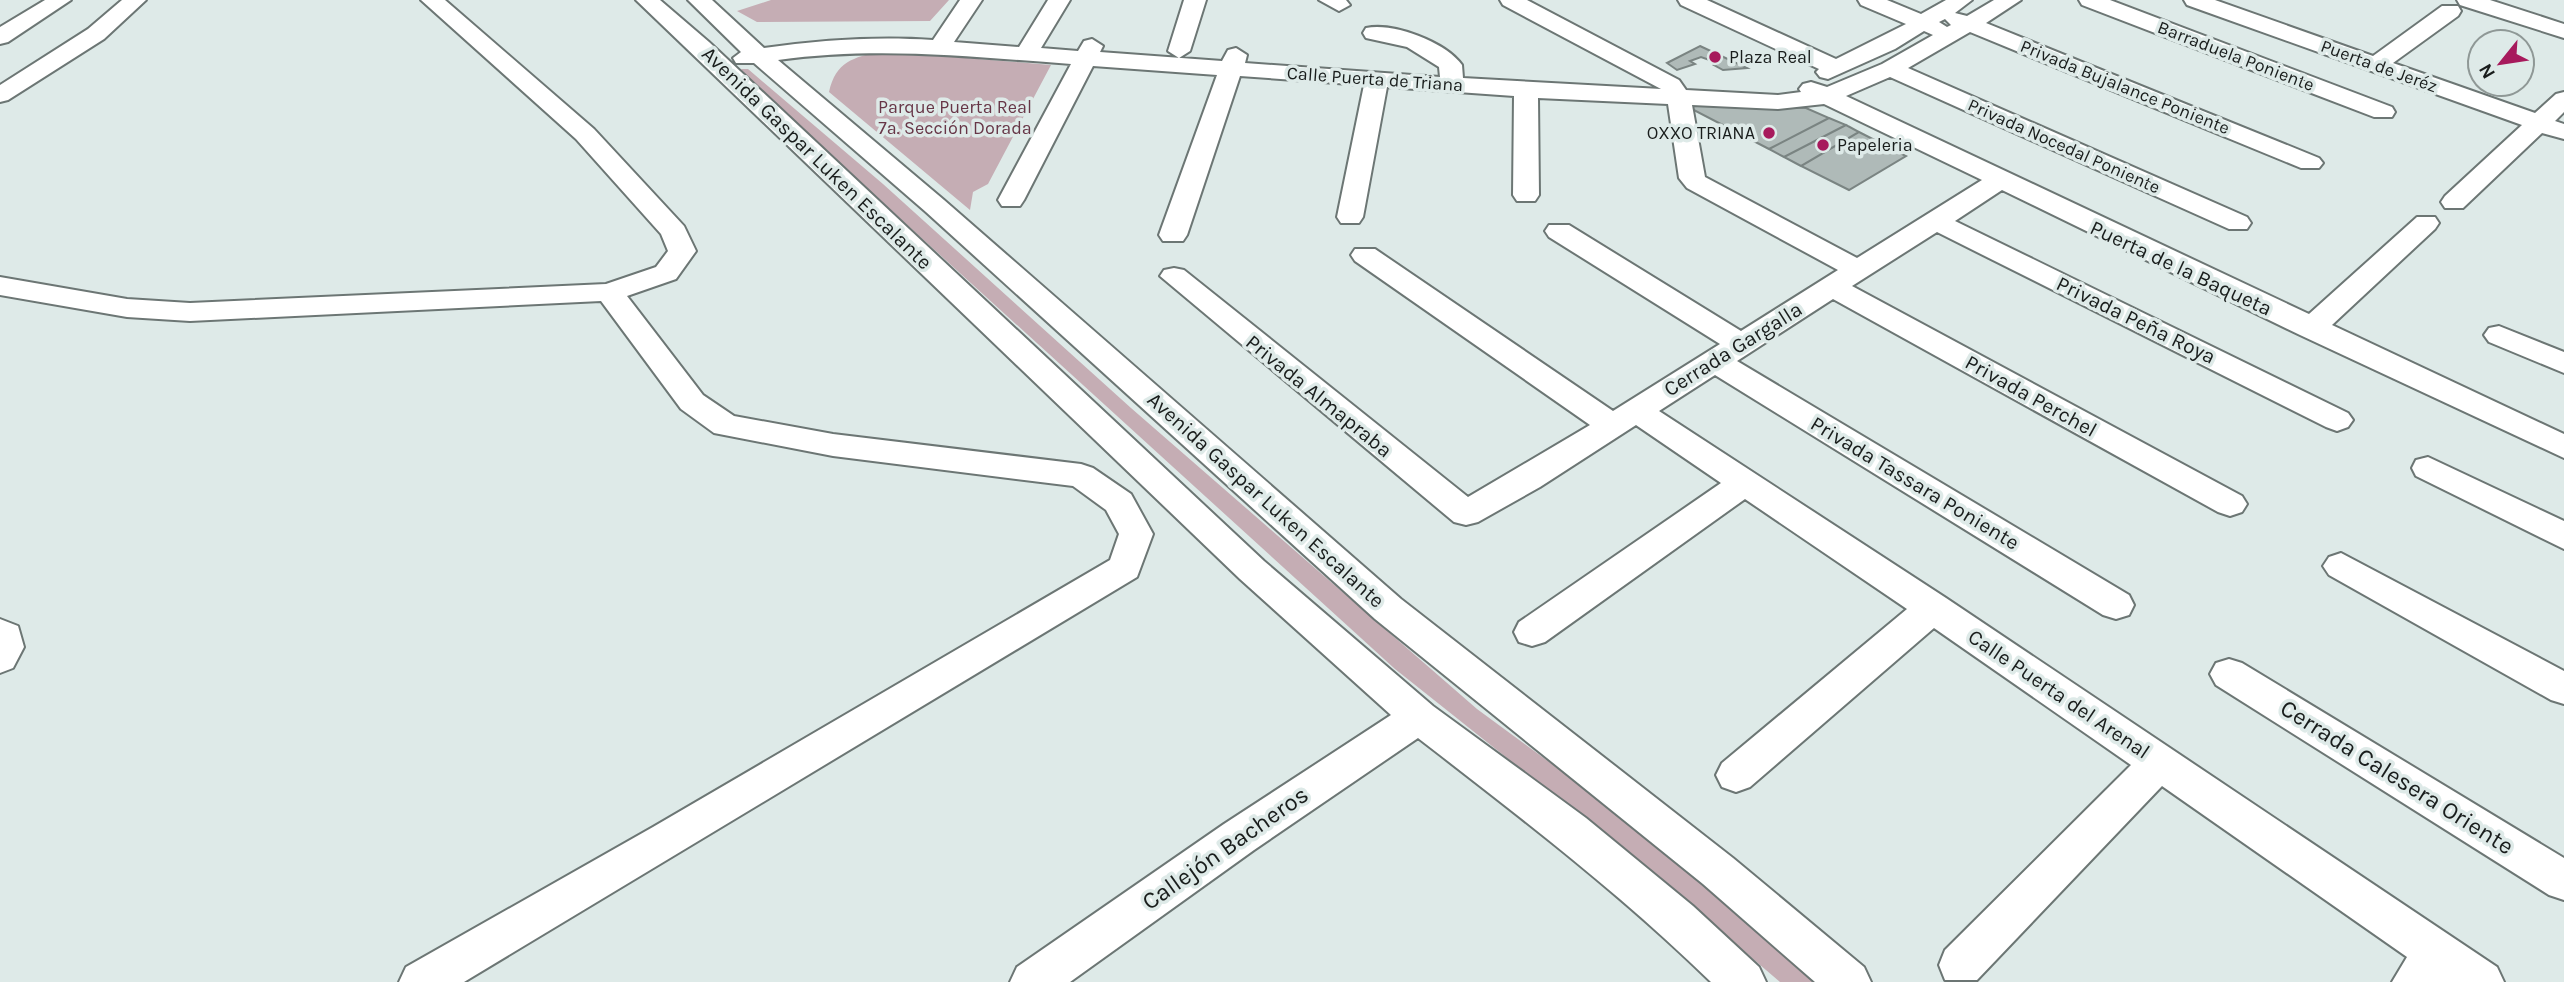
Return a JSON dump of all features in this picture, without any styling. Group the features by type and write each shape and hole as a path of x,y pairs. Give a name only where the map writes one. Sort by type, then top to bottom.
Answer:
{"street":[{"path":"0,37 60,0"},
{"path":"0,95 96,34 135,0"},
{"path":"0,286 127,308 190,312 609,292 640,284 666,273 682,251 674,232 585,134 432,0"},
{"name":"Avenida Gaspar Luken Escalante","path":"647,0 709,55 1252,570 1419,717 1571,831 1678,919 1743,982"},
{"name":"Avenida Gaspar Luken Escalante","path":"699,0 806,96 935,205 1388,609 1718,871 1848,982"},
{"path":"943,41 971,0"},
{"path":"1029,48 1059,0"},
{"path":"1179,51 1195,0"},
{"path":"1511,0 1675,92 1692,178 1696,183 1858,270"},
{"path":"1689,0 1836,68"},
{"name":"Privada Bujalance Poniente","path":"1869,0 1962,29 2310,163"},
{"name":"Calle Puerta de Triana","path":"1812,90 1836,68 1961,0"},
{"name":"Calle Puerta de Triana","path":"709,55 750,47 887,30 943,41 1088,53 1675,92 1778,102 1890,69 2010,0"},
{"name":"Barraduela Poniente","path":"2090,0 2383,112"},
{"name":"Puerta de Jeréz","path":"2195,0 2235,6 2376,65 2564,132"},
{"path":"2511,0 2564,17"},
{"path":"2376,65 2459,5 2564,31"},
{"path":"1374,33 1421,45 1445,60 1453,78"},
{"name":"Calle Puerta de Triana","path":"829,38 865,44 943,41"},
{"path":"806,96 824,65 865,44"},
{"name":"Calle Puerta de Triana","path":"1088,53 1179,51 1234,62 1377,78 1453,78 1527,90 1675,92"},
{"path":"1011,200 1088,53"},
{"path":"1173,235 1234,62"},
{"name":"Privada Nocedal Poniente","path":"1890,69 2238,223"},
{"path":"1350,217 1377,78"},
{"path":"1526,195 1527,90"},
{"name":"Puerta de la Baqueta","path":"1812,90 2310,329 2564,447"},
{"path":"2454,202 2564,99"},
{"name":"Cerrada Gargalla","path":"1466,513 1528,479 1999,181"},
{"name":"Privada Peña Roya","path":"1935,221 2337,420"},
{"path":"2310,329 2426,223"},
{"name":"Privada Tassara Poniente","path":"1559,231 1728,352 2116,605"},
{"name":"Calle Puerta del Arenal","path":"1365,255 1624,417 1745,483 1933,608 2159,762 2426,967 2481,982"},
{"name":"Privada Almapraba","path":"1174,276 1466,513"},
{"name":"Privada Perchel","path":"1832,287 2230,504"},
{"path":"422,982 680,833 1125,568 1136,534 1119,502 1082,476 833,445 724,425 692,402 609,292"},
{"path":"2499,335 2564,363"},
{"path":"2428,468 2564,536"},
{"path":"1532,632 1745,483"},
{"path":"2341,566 2564,689"},
{"path":"1736,775 1933,608"},
{"path":"0,633 5,636 6,647 0,658"},
{"name":"Cerrada Calesera Oriente","path":"2229,674 2564,881"},
{"name":"Callejón Bacheros","path":"1033,982 1239,836 1419,717"},
{"path":"1961,965 2159,762"}],"green space":[{"path":"771,0 949,0 930,21 757,22 737,11"},
{"name":"Parque Puerta Real 7a. Sección Dorada","path":"881,51 1051,65 988,184 973,192 970,210 829,92 836,74 847,62"},
{"path":"748,69 883,184 1131,408 1477,709 1661,844 1818,982 1780,982 1663,882 1395,669 739,72"}],"building":[{"name":"Plaza Real","path":"1700,46 1747,68 1723,70 1714,65 1718,63 1701,57 1690,61 1695,64 1677,70 1667,63"},
{"name":"OXXO TRIANA","path":"1689,103 1806,108 1829,118 1769,149 1686,106"},
{"path":"1829,118 1846,125 1784,157 1769,149"},
{"name":"Papeleria","path":"1846,125 1859,132 1801,166 1784,157"},
{"path":"1859,132 1906,156 1849,190 1801,166"}],"place":[{"name":"Plaza Real","path":"1715,57"},
{"name":"OXXO TRIANA","path":"1769,133"},
{"name":"Papeleria","path":"1823,145"}]}
